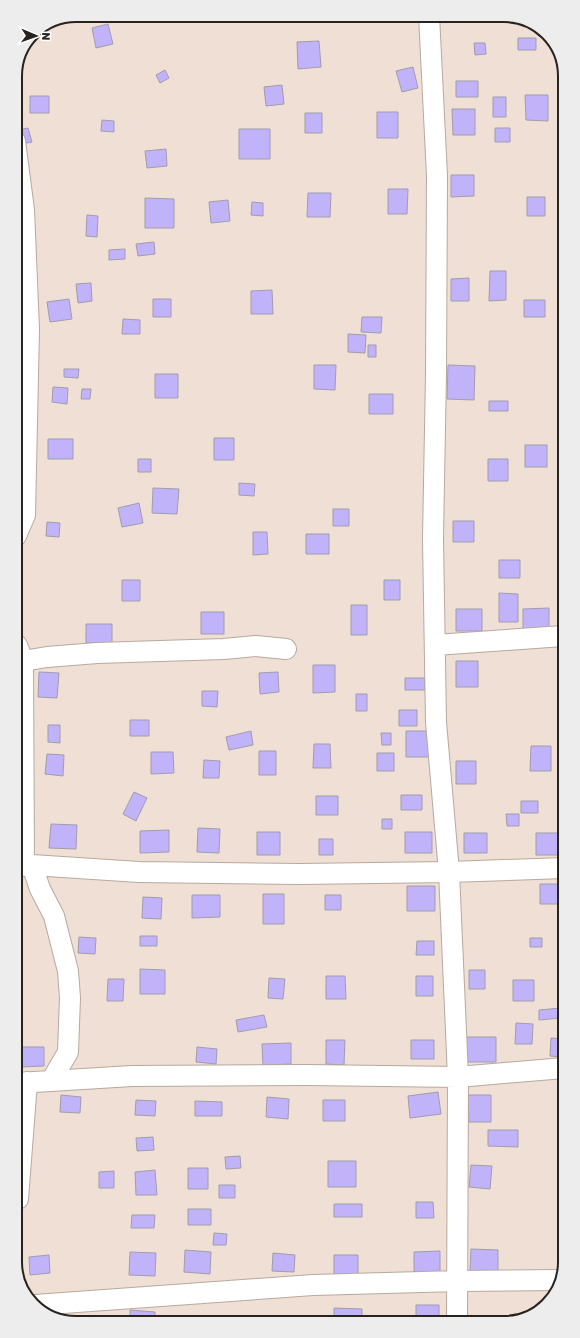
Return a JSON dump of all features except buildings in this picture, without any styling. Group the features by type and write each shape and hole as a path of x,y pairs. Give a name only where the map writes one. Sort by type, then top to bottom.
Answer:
{"street":[{"path":"428,22 437,176 436,373 432,539 436,722 449,872 458,1077 457,1316"},
{"path":"22,195 29,329 22,417 26,515 22,523"},
{"path":"435,646 558,636"},
{"path":"22,656 47,657 97,653 224,649 256,646 286,649"},
{"path":"22,781 24,865 40,889 54,916 68,971 70,998 68,1052 51,1080"},
{"path":"24,865 139,872 300,874 449,872 558,868"},
{"path":"22,1082 132,1076 308,1075 458,1077 558,1069"},
{"path":"42,1304 313,1285 555,1280"}]}
